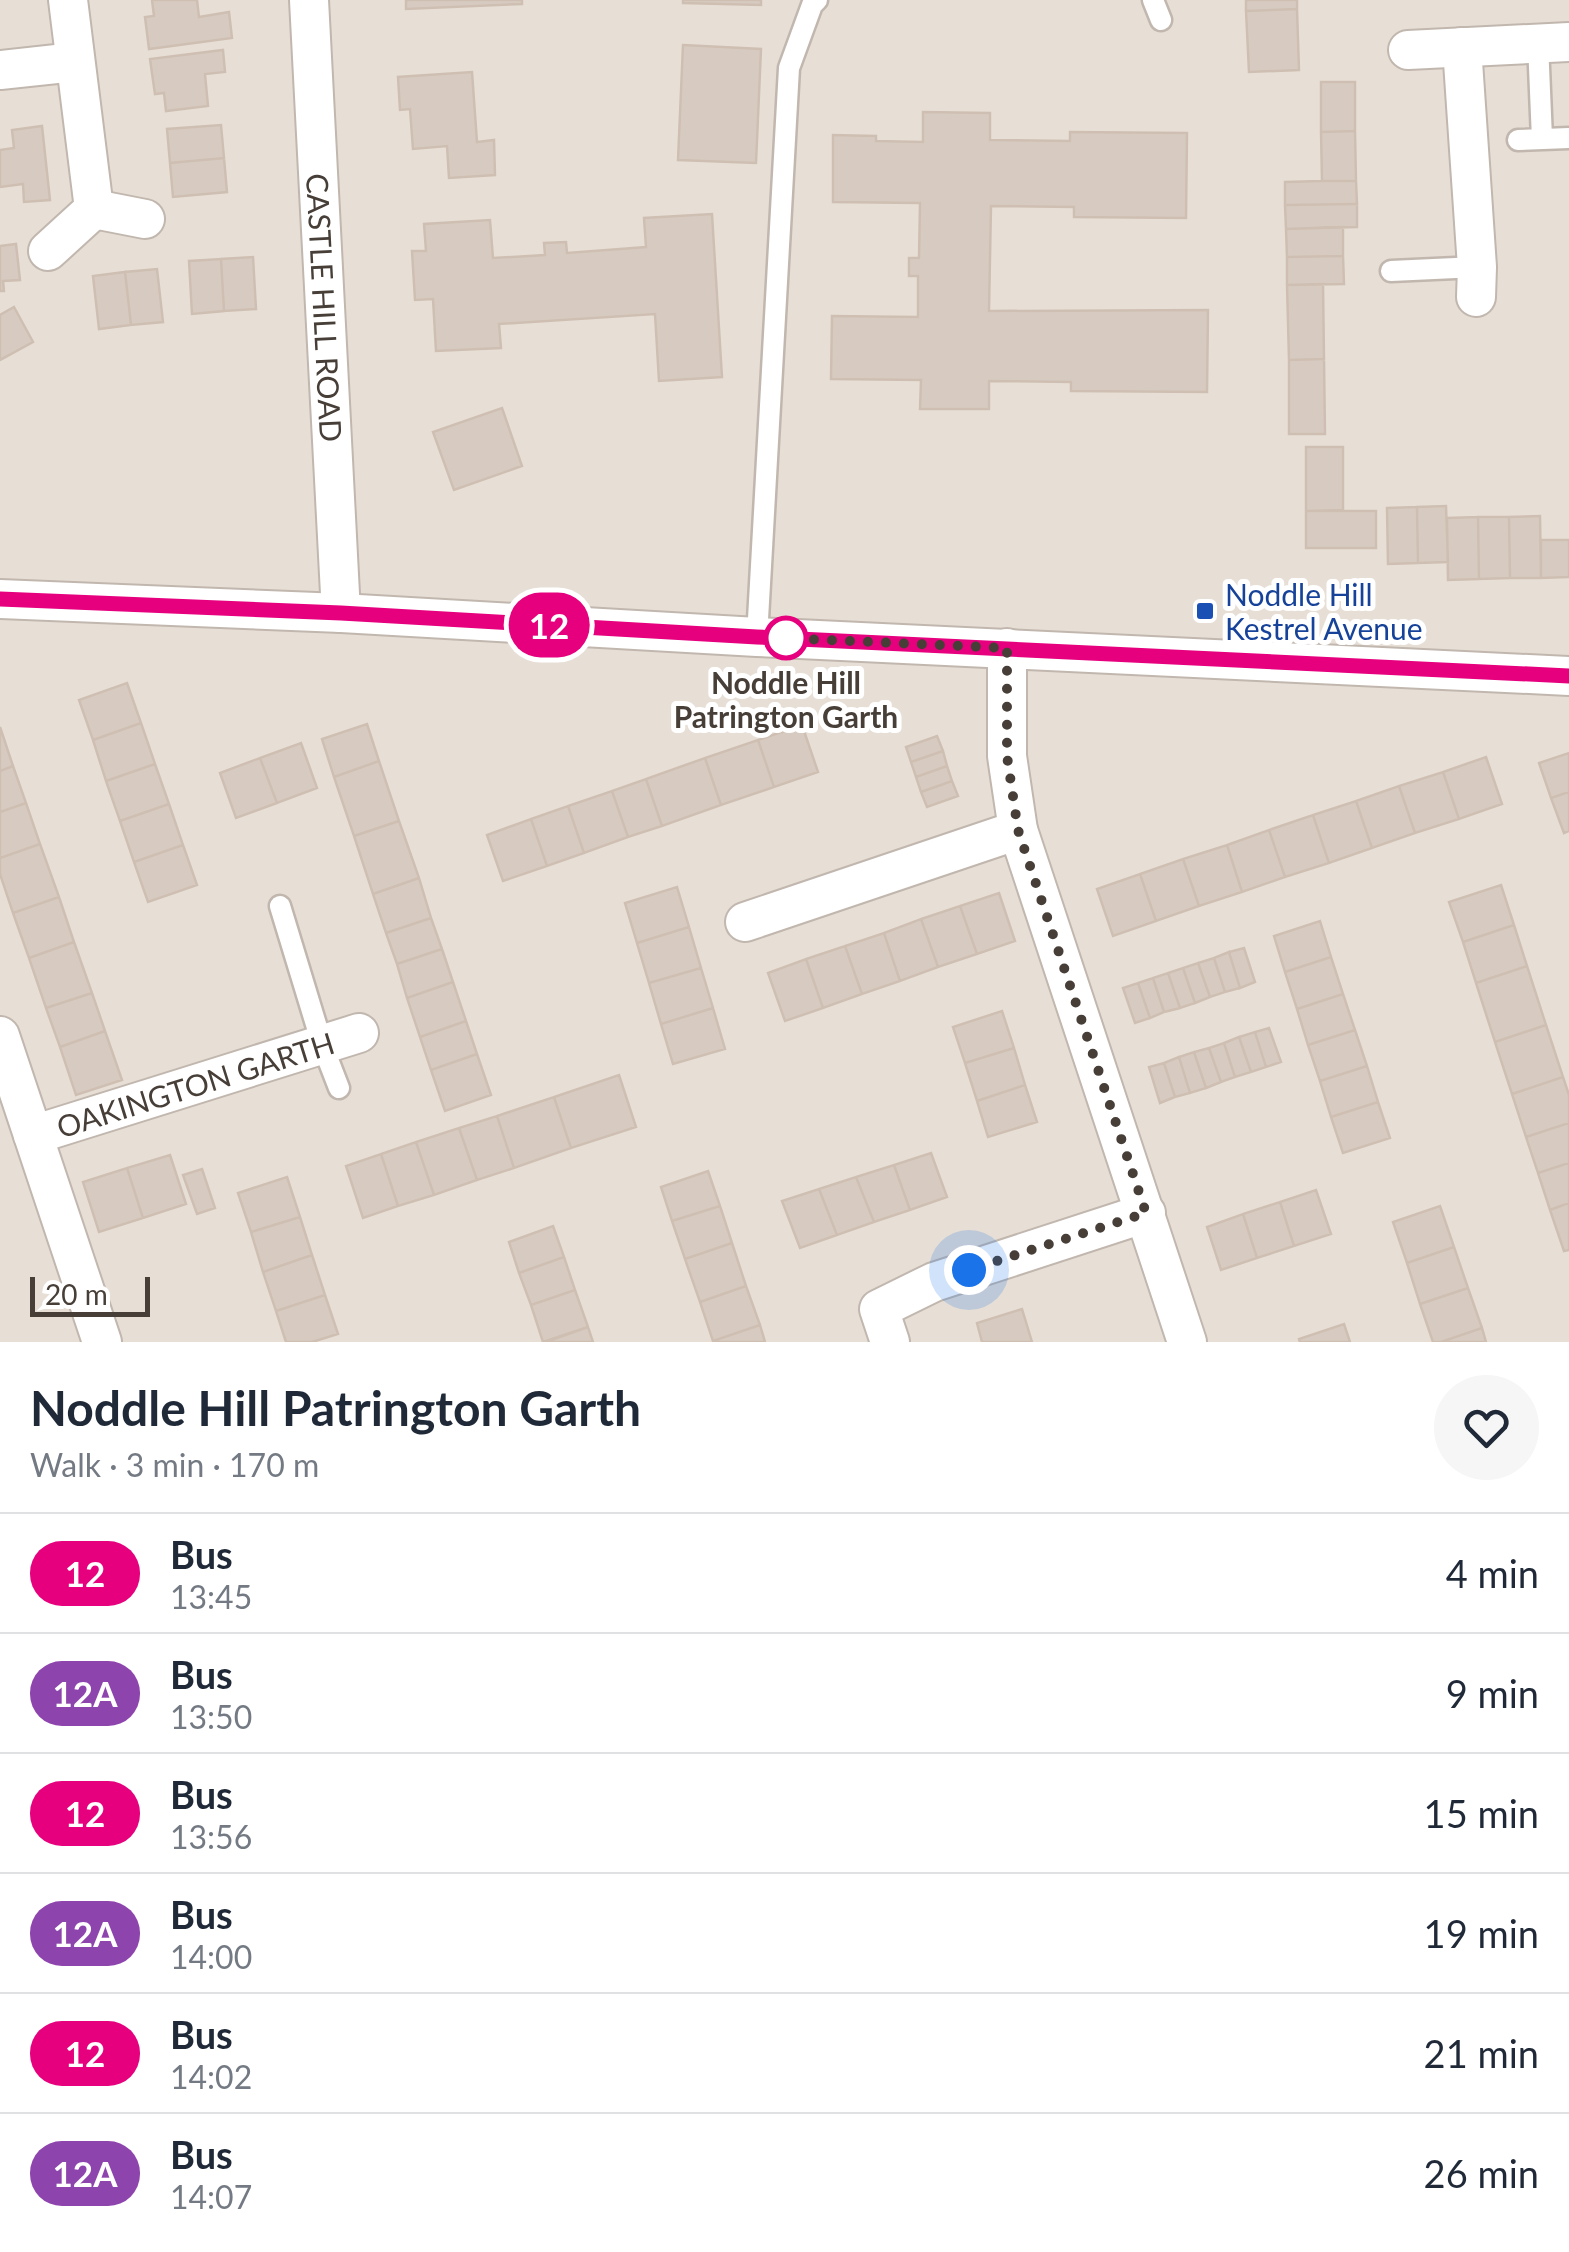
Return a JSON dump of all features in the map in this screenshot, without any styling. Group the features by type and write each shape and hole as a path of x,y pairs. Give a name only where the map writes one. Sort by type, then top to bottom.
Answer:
{"street":[{"path":"68,0 94,209"},
{"name":"CASTLE HILL ROAD","path":"309,0 341,613"},
{"path":"1408,50 1554,43"},
{"path":"1462,48 1476,282"},
{"path":"0,70 75,62"},
{"path":"94,209 144,218"},
{"path":"48,252 94,209"},
{"path":"0,600 341,613 1569,676"},
{"path":"1007,648 1007,756 1018,830 1187,1342"},
{"path":"745,922 1018,830"},
{"name":"OAKINGTON GARTH","path":"33,1135 359,1032"},
{"name":"OAKINGTON GARTH","path":"0,1036 102,1342"},
{"path":"890,1342 879,1309 934,1282 1146,1213"}],"lane":[{"path":"757,637 789,68 817,0"},
{"path":"1153,0 1161,20"},
{"path":"1542,138 1554,43"},
{"path":"1518,140 1569,138"},
{"path":"1391,272 1476,282"},
{"path":"280,906 338,1088"}],"shaded area":[{"path":"0,0 1569,0 1569,1342 0,1342"}],"building":[{"path":"152,0 197,0 199,17 229,12 232,38 149,49 145,17 154,16"},
{"path":"406,0 522,0 522,4 406,9"},
{"path":"761,0 761,5 683,3"},
{"path":"1246,0 1297,0 1297,9 1246,11"},
{"path":"1297,9 1299,70 1249,72 1246,11"},
{"path":"683,45 761,49 756,163 678,160"},
{"path":"223,50 225,72 205,74 208,106 166,111 164,93 155,94 150,59"},
{"path":"472,72 477,142 494,140 495,175 449,178 447,146 413,149 410,109 400,110 398,77"},
{"path":"1321,82 1355,82 1355,131 1321,132"},
{"path":"923,112 990,113 990,140 1070,141 1070,132 1187,133 1186,218 1074,217 1074,207 991,206 989,311 1208,310 1207,392 1071,391 1071,382 989,381 989,409 920,409 921,380 831,379 832,316 918,317 918,276 909,276 909,258 919,258 920,203 833,202 833,135 923,142"},
{"path":"221,125 224,158 170,163 167,129"},
{"path":"42,126 50,200 24,202 23,184 0,187 0,150 14,148 12,130"},
{"path":"1355,131 1356,181 1322,181 1321,132"},
{"path":"224,158 227,192 173,197 170,163"},
{"path":"1356,181 1357,204 1285,205 1285,182"},
{"path":"1357,204 1357,227 1286,229 1285,205"},
{"path":"712,214 722,377 659,381 655,314 499,324 501,348 436,351 433,299 415,300 412,251 426,251 424,224 490,220 493,258 545,255 544,243 566,242 567,253 646,247 644,218"},
{"path":"1343,227 1343,256 1287,257 1286,229"},
{"path":"16,244 20,280 3,281 4,291 0,291 0,246"},
{"path":"1343,256 1344,284 1287,285 1287,257"},
{"path":"253,257 256,309 224,311 221,259"},
{"path":"221,259 224,311 192,314 189,261"},
{"path":"157,269 163,322 131,325 125,272"},
{"path":"125,272 131,325 99,329 93,276"},
{"path":"1323,284 1324,359 1289,360 1287,285"},
{"path":"14,307 33,342 0,360 0,315"},
{"path":"1324,359 1325,434 1289,434 1289,360"},
{"path":"502,408 522,466 454,490 433,432"},
{"path":"1306,447 1343,447 1343,510 1306,511"},
{"path":"1446,506 1448,562 1418,563 1417,507"},
{"path":"1417,507 1418,563 1388,564 1387,508"},
{"path":"1306,511 1376,511 1376,548 1306,548"},
{"path":"1540,516 1541,578 1510,578 1509,517"},
{"path":"1478,517 1509,517 1510,578 1479,579"},
{"path":"1478,517 1479,579 1448,580 1447,518"},
{"path":"1541,540 1569,540 1569,577 1541,578"},
{"path":"127,683 141,723 93,740 79,700"},
{"path":"141,723 155,764 106,781 93,740"},
{"path":"367,724 379,761 334,777 322,739"},
{"path":"802,725 818,772 774,787 758,740"},
{"path":"0,727 13,766 0,771"},
{"path":"937,736 943,751 911,762 906,747"},
{"path":"758,740 774,787 721,805 705,758"},
{"path":"301,743 317,788 277,803 260,758"},
{"path":"943,751 947,766 916,777 911,762"},
{"path":"1569,753 1569,792 1551,798 1539,763"},
{"path":"1486,757 1502,804 1459,819 1443,772"},
{"path":"260,758 277,803 236,818 220,773"},
{"path":"705,758 721,805 662,826 646,779"},
{"path":"379,761 399,821 354,836 334,777"},
{"path":"155,764 169,804 120,821 106,781"},
{"path":"13,766 26,803 0,812 0,771"},
{"path":"947,766 952,781 921,792 916,777"},
{"path":"1443,772 1459,819 1415,833 1399,786"},
{"path":"646,779 662,826 628,837 612,791"},
{"path":"952,781 958,796 927,807 921,792"},
{"path":"1399,786 1415,833 1372,848 1356,801"},
{"path":"612,791 628,837 584,853 568,806"},
{"path":"1569,792 1569,831 1564,833 1551,798"},
{"path":"1356,801 1372,848 1329,863 1313,815"},
{"path":"26,803 40,844 0,858 0,812"},
{"path":"169,804 183,845 134,862 120,821"},
{"path":"568,806 584,853 547,866 531,819"},
{"path":"1313,815 1329,863 1285,877 1269,830"},
{"path":"531,819 547,866 503,881 487,835"},
{"path":"399,821 419,878 373,894 354,836"},
{"path":"1269,830 1285,877 1242,892 1227,845"},
{"path":"40,844 59,897 13,913 0,874 0,858"},
{"path":"183,845 197,885 148,902 134,862"},
{"path":"1227,845 1242,892 1199,906 1183,859"},
{"path":"1183,859 1199,906 1156,921 1140,874"},
{"path":"1140,874 1156,921 1113,936 1097,889"},
{"path":"419,878 431,918 386,933 373,894"},
{"path":"1501,885 1514,925 1463,942 1449,902"},
{"path":"677,887 689,927 637,943 625,903"},
{"path":"999,893 1015,941 977,954 960,906"},
{"path":"59,897 74,942 29,958 13,913"},
{"path":"960,906 977,954 938,967 921,919"},
{"path":"431,918 442,949 397,964 386,933"},
{"path":"921,919 938,967 900,981 884,933"},
{"path":"1320,921 1331,957 1285,972 1274,936"},
{"path":"1514,925 1527,966 1476,983 1463,942"},
{"path":"689,927 701,968 649,983 637,943"},
{"path":"884,933 900,981 862,994 845,946"},
{"path":"74,942 92,993 46,1008 29,958"},
{"path":"845,946 862,994 823,1008 806,959"},
{"path":"1244,948 1255,982 1240,988 1229,952"},
{"path":"442,949 453,982 407,998 397,964"},
{"path":"1229,952 1240,988 1225,992 1214,958"},
{"path":"1331,957 1343,994 1297,1009 1285,972"},
{"path":"1214,958 1225,992 1210,997 1198,963"},
{"path":"806,959 823,1008 785,1021 768,973"},
{"path":"1198,963 1210,997 1195,1003 1183,968"},
{"path":"1527,966 1546,1025 1495,1042 1476,983"},
{"path":"701,968 713,1008 661,1024 649,983"},
{"path":"1183,968 1195,1003 1180,1008 1168,973"},
{"path":"1168,973 1180,1008 1164,1012 1153,978"},
{"path":"1153,978 1164,1012 1150,1018 1138,983"},
{"path":"453,982 466,1021 420,1037 407,998"},
{"path":"1138,983 1150,1018 1135,1023 1123,988"},
{"path":"92,993 105,1031 60,1047 46,1008"},
{"path":"1343,994 1355,1030 1308,1045 1297,1009"},
{"path":"713,1008 725,1049 673,1064 661,1024"},
{"path":"1002,1011 1014,1048 965,1063 953,1027"},
{"path":"466,1021 477,1054 431,1070 420,1037"},
{"path":"1546,1025 1563,1077 1512,1094 1495,1042"},
{"path":"1269,1028 1281,1062 1266,1067 1255,1032"},
{"path":"1355,1030 1367,1066 1320,1081 1308,1045"},
{"path":"105,1031 122,1080 76,1095 60,1047"},
{"path":"1255,1032 1266,1067 1251,1072 1239,1037"},
{"path":"1239,1037 1251,1072 1235,1077 1224,1043"},
{"path":"1224,1043 1235,1077 1221,1082 1209,1048"},
{"path":"1014,1048 1025,1085 977,1101 965,1063"},
{"path":"1209,1048 1221,1082 1206,1088 1194,1052"},
{"path":"1194,1052 1206,1088 1190,1093 1179,1057"},
{"path":"477,1054 491,1095 445,1111 431,1070"},
{"path":"1179,1057 1190,1093 1175,1097 1164,1063"},
{"path":"1164,1063 1175,1097 1160,1103 1149,1067"},
{"path":"1367,1066 1378,1102 1331,1117 1320,1081"},
{"path":"619,1075 636,1127 571,1148 554,1097"},
{"path":"1563,1077 1569,1095 1569,1123 1526,1137 1512,1094"},
{"path":"1025,1085 1037,1122 988,1137 977,1101"},
{"path":"554,1097 571,1148 514,1168 497,1116"},
{"path":"1378,1102 1390,1138 1343,1153 1331,1117"},
{"path":"497,1116 514,1168 477,1180 459,1128"},
{"path":"1569,1123 1569,1163 1538,1173 1526,1137"},
{"path":"459,1128 477,1180 434,1195 416,1142"},
{"path":"416,1142 434,1195 398,1206 381,1154"},
{"path":"931,1153 947,1197 910,1210 894,1165"},
{"path":"381,1154 398,1206 363,1218 346,1166"},
{"path":"170,1155 186,1204 143,1218 127,1168"},
{"path":"1569,1163 1569,1203 1550,1210 1538,1173"},
{"path":"894,1165 910,1210 874,1222 856,1177"},
{"path":"127,1168 143,1218 99,1232 83,1182"},
{"path":"202,1169 215,1208 197,1214 183,1175"},
{"path":"708,1171 720,1206 672,1221 661,1187"},
{"path":"287,1177 300,1217 251,1232 238,1193"},
{"path":"856,1177 874,1222 837,1235 819,1189"},
{"path":"819,1189 837,1235 800,1248 782,1201"},
{"path":"1316,1190 1331,1234 1294,1246 1280,1202"},
{"path":"1280,1202 1294,1246 1257,1258 1243,1214"},
{"path":"1569,1203 1569,1250 1564,1251 1550,1210"},
{"path":"720,1206 732,1243 685,1259 672,1221"},
{"path":"1440,1206 1454,1247 1407,1263 1393,1222"},
{"path":"1243,1214 1257,1258 1221,1270 1207,1227"},
{"path":"300,1217 312,1255 263,1272 251,1232"},
{"path":"553,1226 564,1257 519,1273 509,1242"},
{"path":"732,1243 746,1286 700,1302 685,1259"},
{"path":"1454,1247 1468,1288 1420,1304 1407,1263"},
{"path":"312,1255 325,1295 276,1311 263,1272"},
{"path":"564,1257 575,1290 531,1305 519,1273"},
{"path":"746,1286 760,1325 713,1341 700,1302"},
{"path":"1468,1288 1482,1328 1433,1342 1420,1304"},
{"path":"575,1290 588,1327 543,1342 531,1305"},
{"path":"325,1295 338,1334 312,1342 286,1342 276,1311"},
{"path":"1022,1309 1032,1342 982,1342 977,1323"},
{"path":"1344,1324 1350,1342 1300,1342 1299,1339"},
{"path":"760,1325 765,1342 713,1342 713,1341"},
{"path":"588,1327 593,1342 546,1342"},
{"path":"1482,1328 1486,1342 1441,1342"}],"bus line":[{"name":"12","path":"0,599 1569,676"}],"place":[{"name":"Noddle Hill Kestrel Avenue","path":"1205,611"},
{"name":"Noddle Hill Patrington Garth","path":"786,638"}],"route":[{"path":"786,638 782,638 1007,648 1007,756 1018,830 1146,1213 969,1270"}]}
